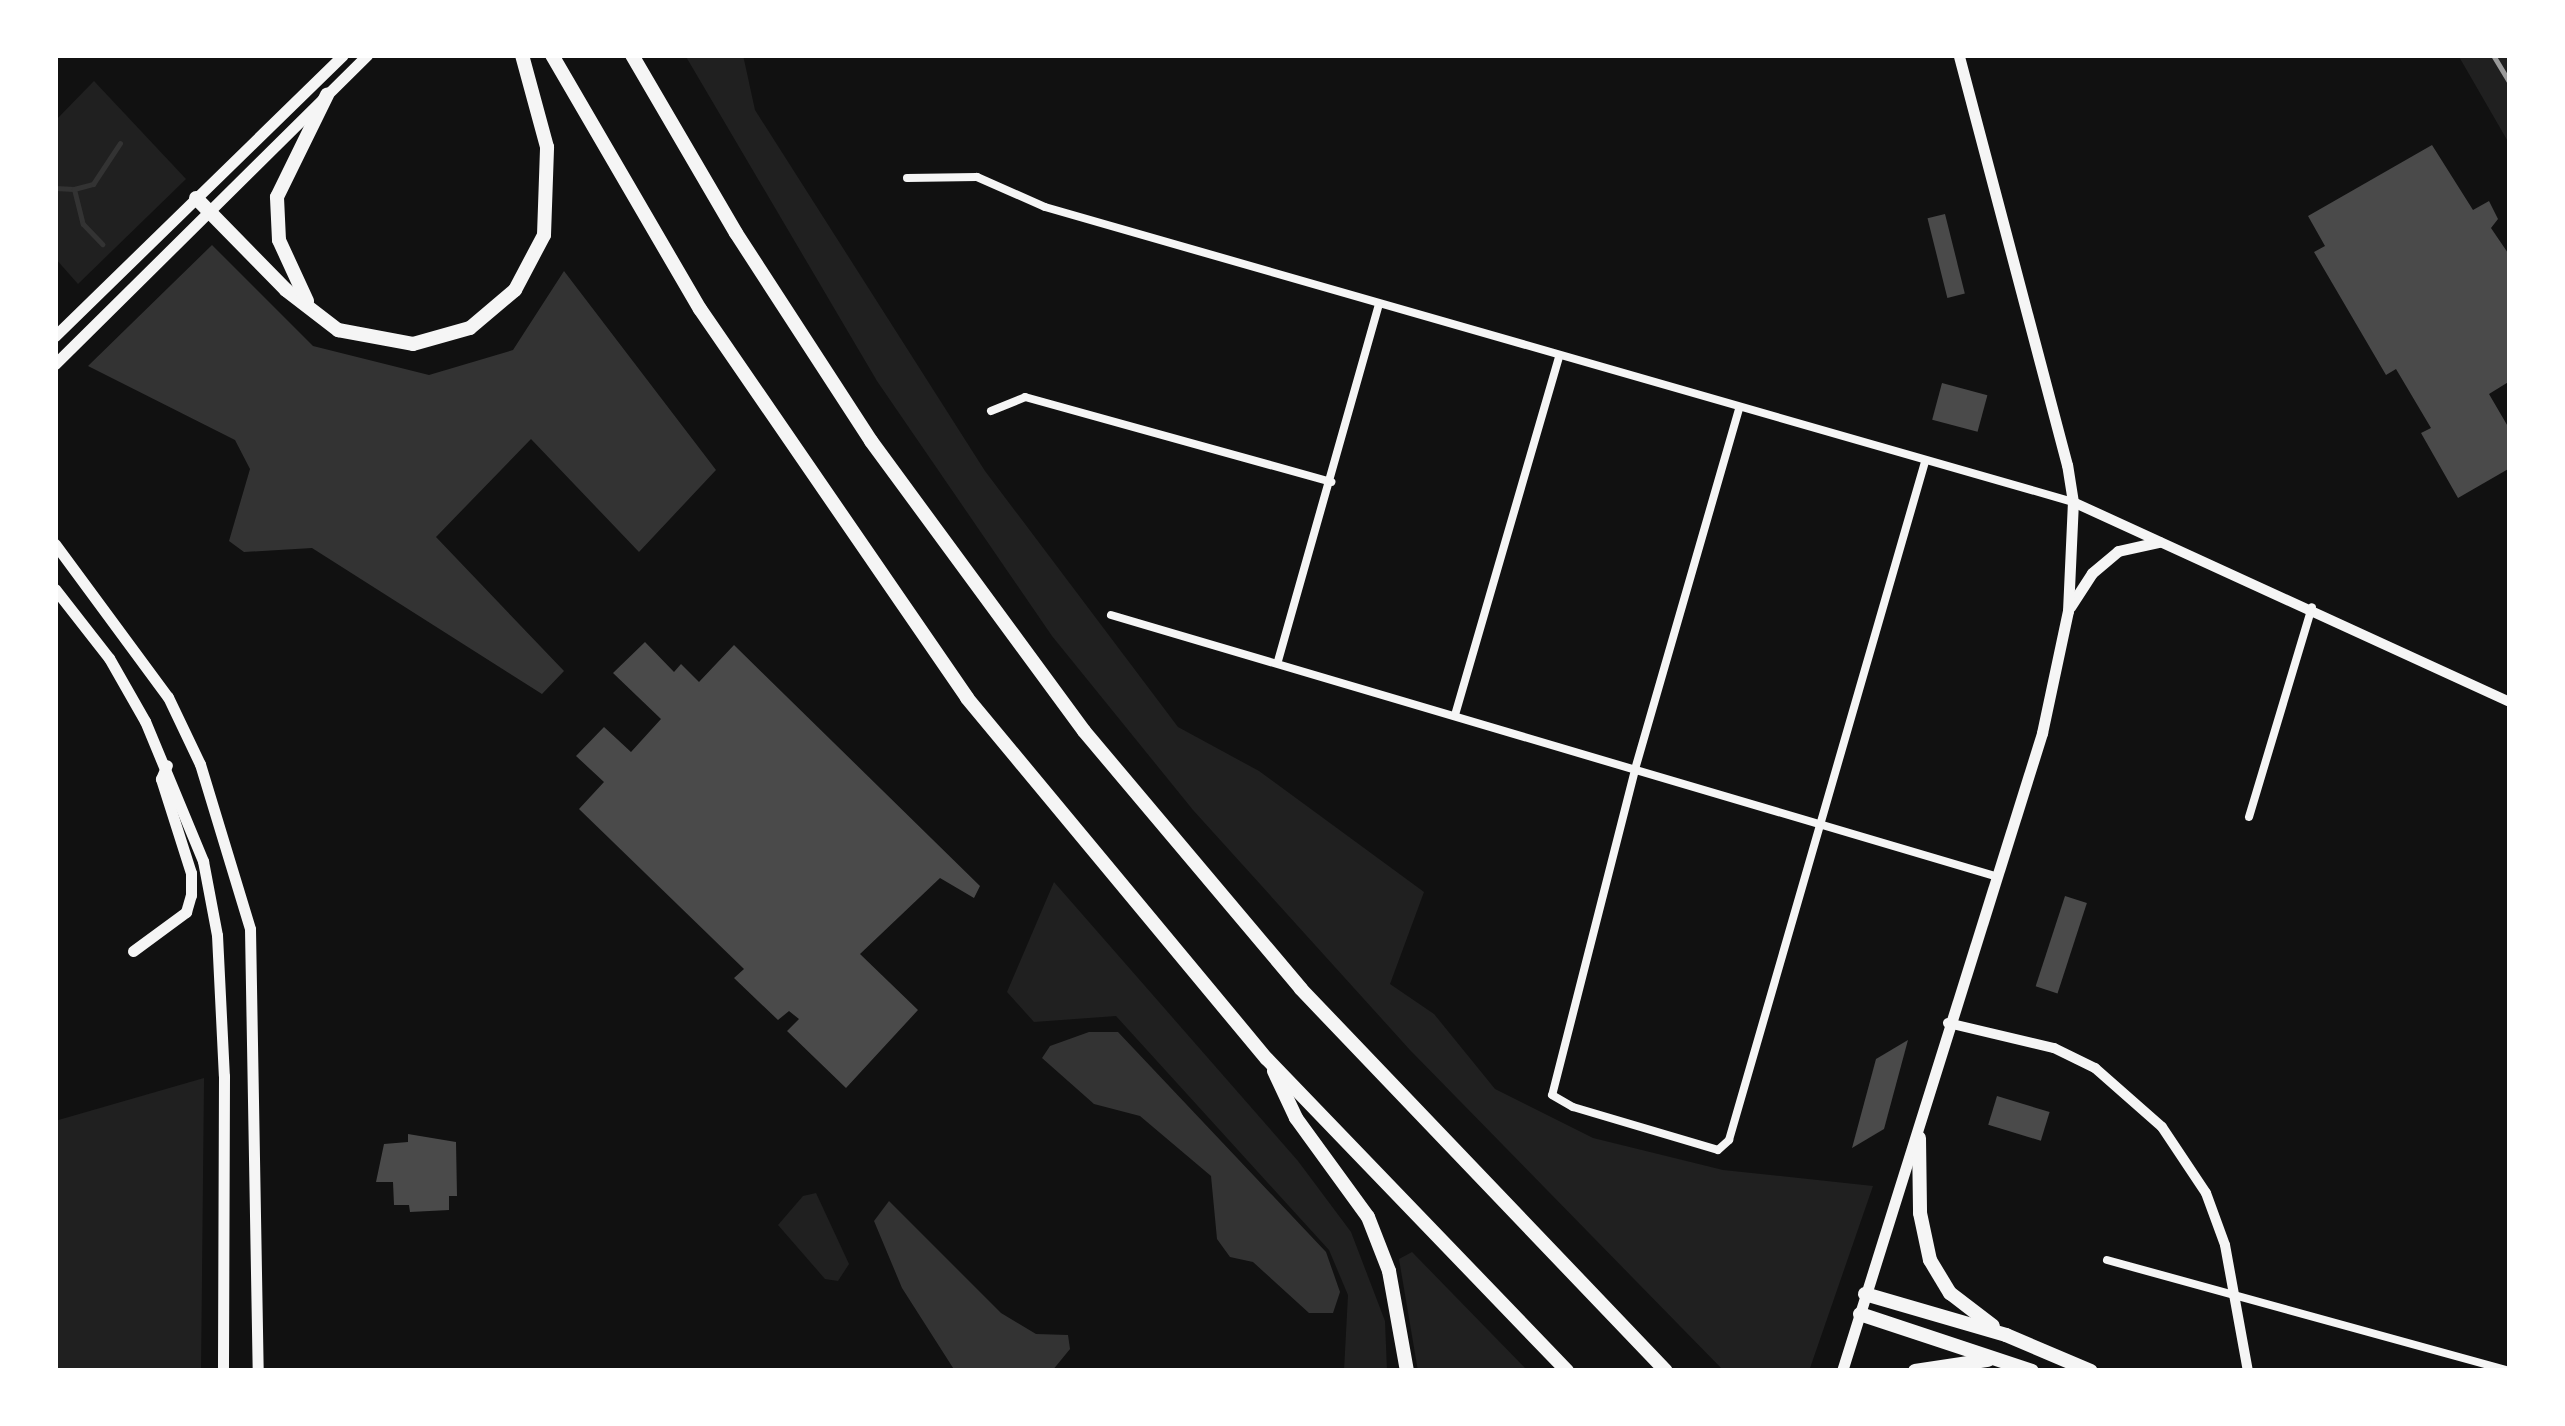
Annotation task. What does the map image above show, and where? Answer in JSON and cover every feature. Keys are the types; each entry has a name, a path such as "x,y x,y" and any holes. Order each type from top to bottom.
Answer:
{"highway":[{"path":"196,198 313,310 352,335 412,344 470,328 515,290 544,235 550,176 522,55"},
{"path":"552,55 700,309 921,635 1059,814 1268,1059 1567,1371"},
{"path":"632,55 736,233 871,442 1084,731 1314,1003 1666,1371"},
{"path":"313,310 285,258 276,207 284,174 327,95"},
{"path":"1268,1059 1296,1118 1368,1217 1390,1271 1406,1371"},
{"path":"1919,1138 1920,1212 1930,1260 1950,1293 2006,1335"},
{"path":"1865,1294 2006,1335 2092,1371"},
{"path":"1860,1314 2032,1371"},
{"path":"1915,1371 1997,1360"}],"main road":[{"path":"55,336 343,55"},
{"path":"55,364 367,55"},
{"path":"1842,1371 1919,1138 1948,1023 2042,733 2068,611 2073,502 1959,55"},
{"path":"55,326 99,292"},
{"path":"2068,611 2092,573 2118,551 2159,542"},
{"path":"55,544 168,697 207,782 250,929 258,1371"},
{"path":"55,589 109,658 167,765 204,861 216,935 224,1076 223,1371"},
{"path":"133,952 186,912 191,895 191,872 160,779 167,765"}],"street":[{"path":"908,178 977,177 1045,207 2073,502 2312,607 2510,702"},
{"path":"1278,661 1379,305"},
{"path":"1455,715 1559,356"},
{"path":"991,410 1025,397 1331,482"},
{"path":"1739,409 1635,770 1552,1095 1573,1108 1718,1150 1728,1140 1925,462"},
{"path":"2249,817 2312,607"},
{"path":"1110,615 1278,661 1995,876"},
{"path":"1948,1023 2054,1048 2134,1098 2171,1138 2206,1193 2237,1294 2248,1371"},
{"path":"2106,1260 2508,1371"}],"shaded area":[{"path":"685,55 743,55 755,110 985,471 1178,727 1259,771 1424,892 1390,984 1434,1014 1495,1089 1593,1138 1723,1170 1873,1186 1809,1371 1724,1371 1410,1050 1193,810 1052,636 877,381"},
{"path":"2458,55 2510,55 2510,145 2469,74"},
{"path":"94,81 186,179 78,284 55,258 55,121"},
{"path":"212,245 313,346 429,375 513,350 564,271 716,470 639,552 531,439 436,537 564,671 542,694 312,548 244,552 229,541 250,469 235,440 88,366"},
{"path":"1054,882 1298,1161 1351,1232 1385,1321 1387,1371 1344,1371 1348,1295 1329,1250 1116,1016 1034,1022 1007,992"},
{"path":"1089,1032 1118,1032 1326,1252 1340,1292 1333,1313 1309,1313 1253,1262 1230,1257 1217,1239 1211,1176 1140,1116 1094,1104 1042,1058 1050,1046"},
{"path":"204,1078 201,1371 55,1371 55,1121"},
{"path":"816,1193 849,1264 838,1281 825,1279 778,1225 803,1196"},
{"path":"889,1201 1001,1313 1036,1334 1068,1335 1070,1349 1052,1371 955,1371 902,1288 874,1221"},
{"path":"1412,1252 1528,1371 1418,1371 1399,1259"}],"building":[{"path":"2432,145 2473,210 2489,201 2498,219 2491,228 2510,256 2510,381 2489,394 2510,430 2510,468 2458,498 2421,433 2431,428 2396,369 2386,375 2314,252 2325,246 2308,216"},
{"path":"1945,214 1965,294 1947,298 1928,218"},
{"path":"1942,383 1987,395 1978,432 1932,420"},
{"path":"645,642 674,672 681,664 699,682 734,645 980,886 974,898 940,878 860,954 918,1010 846,1088 787,1031 799,1019 789,1011 778,1020 734,978 744,969 579,809 604,782 576,756 604,727 631,752 661,719 613,673"},
{"path":"2065,896 2087,903 2058,993 2036,986"},
{"path":"1908,1040 1884,1129 1852,1148 1876,1059"},
{"path":"1997,1096 2050,1112 2041,1141 1988,1125"},
{"path":"408,1134 456,1142 457,1196 449,1196 449,1210 410,1212 409,1205 394,1205 393,1182 376,1182 384,1144 408,1142"}],"waterway":[{"path":"74,189 93,184 120,143"},
{"path":"55,188 74,189 83,224 102,244"}],"railway":[{"path":"2493,55 2510,83"}]}
